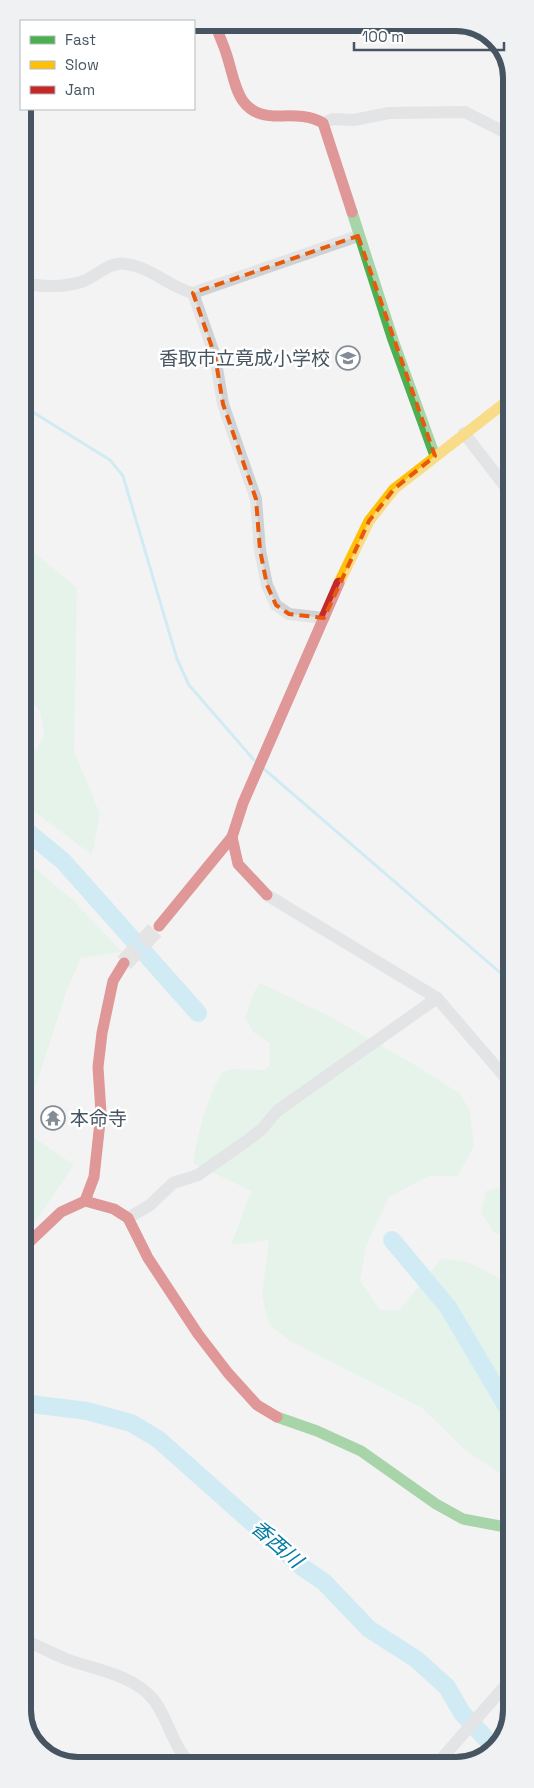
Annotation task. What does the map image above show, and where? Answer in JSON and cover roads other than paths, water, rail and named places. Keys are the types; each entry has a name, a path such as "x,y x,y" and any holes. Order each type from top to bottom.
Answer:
{"street":[{"path":"218,31 241,102 265,116 300,115 315,118 323,123 358,236 435,456"},
{"path":"323,123 333,119 354,120 389,113 465,112 503,131"},
{"path":"31,284 62,286 84,281 115,264 127,264 160,276 180,290 193,293 358,236"},
{"path":"193,293 215,356 222,404 256,500 260,550 267,585 276,605 289,614 324,618"},
{"path":"159,926 232,837 243,803 369,520 394,490 503,404"},
{"path":"464,433 503,484"},
{"path":"232,837 238,864 267,895 437,998 503,1075"},
{"path":"85,1201 94,1177 101,1113 98,1067 102,1033 113,981 124,963"},
{"path":"128,1218 150,1205 172,1183 198,1175 262,1129 277,1111 437,998"},
{"path":"31,1240 61,1212 85,1201 114,1209 128,1218 148,1258 198,1334 228,1373 257,1405 276,1417 317,1431 361,1451 436,1504 463,1519 503,1526"},
{"path":"31,1643 66,1659 132,1681 153,1699 174,1741 186,1757"},
{"path":"443,1757 503,1689"}],"waterway":[{"path":"31,411 110,460 123,476 177,659 189,685 254,760"},
{"path":"264,769 503,975"},
{"path":"31,835 63,861 198,1013"},
{"path":"392,1240 448,1307 503,1400"},
{"name":"香西川","path":"31,1404 87,1411 131,1423 158,1439 302,1567 324,1582 369,1629 416,1659 447,1687 462,1713 489,1742"}],"tunnel":[{"path":"124,963 159,926"}],"place":[{"name":"香取市立竟成小学校","path":"348,358"},
{"name":"本命寺","path":"53,1118"}]}
